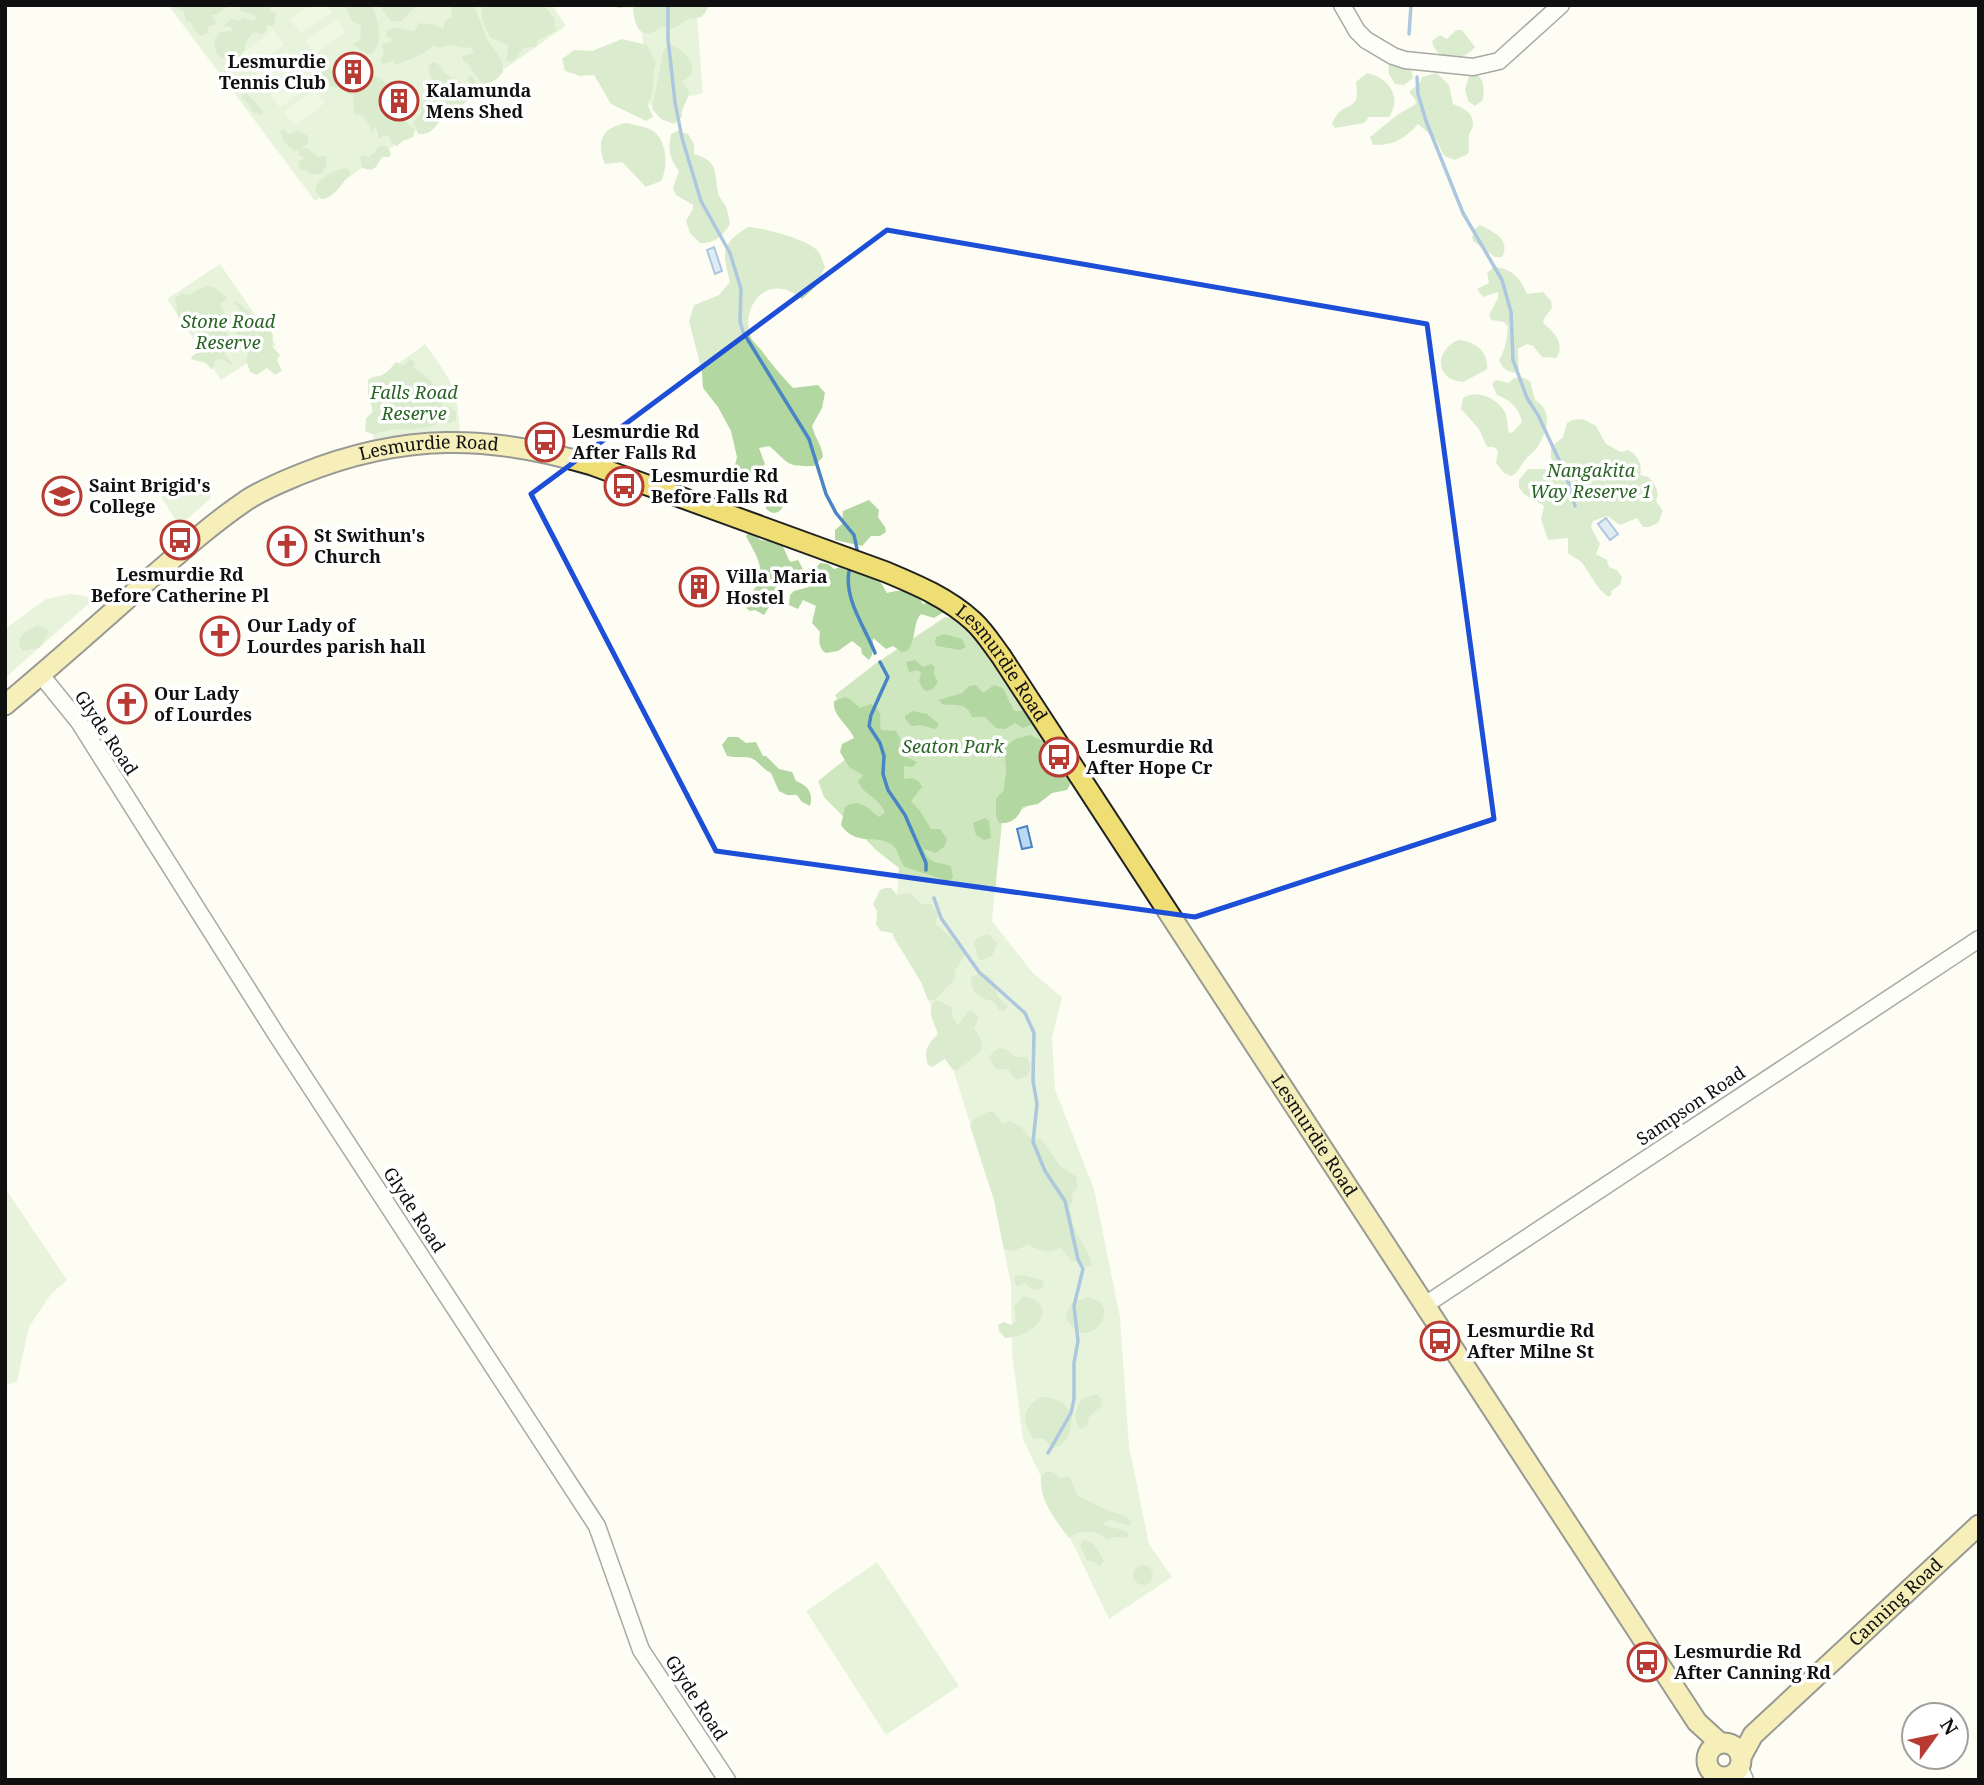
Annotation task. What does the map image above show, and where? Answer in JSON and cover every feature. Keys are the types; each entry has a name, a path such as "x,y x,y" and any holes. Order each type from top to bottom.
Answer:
{"main road":[{"name":"Lesmurdie Road","path":"5,705 203,533 253,496 332,462 374,451 432,443 488,443 557,455 592,465 921,586 942,598 974,622 1001,656 1724,1767"},
{"name":"Canning Road","path":"1724,1767 1753,1735 1979,1525"}],"street":[{"path":"1342,5 1357,31 1366,40 1393,56 1420,62 1473,67 1499,61 1561,5"},
{"path":"1351,5 1371,33 1420,62"},
{"name":"Glyde Road","path":"41,675 79,722 269,1023 597,1526 641,1650 727,1780"},
{"name":"Sampson Road","path":"1425,1305 1979,939"}],"highlighted area":[{"path":"887,230 1427,324 1494,819 1195,917 716,851 531,494"}],"green space":[{"path":"168,5 552,5 566,26 315,201"},
{"path":"174,5 234,5 217,15 211,15 216,21 215,25 208,26 208,33 201,36 194,30 192,23 186,21 184,12"},
{"path":"240,5 270,5 270,11 276,12 274,26 267,25 262,34 253,32 246,42 244,55 223,59 216,53 214,40 220,32 232,31 231,27 224,26 231,19 238,21 245,18 253,21 256,18 239,10"},
{"path":"311,5 327,5 332,12 301,34 290,20"},
{"path":"345,5 372,5 379,36 372,54 366,54 352,44 360,40 361,26 352,21"},
{"path":"379,5 415,7 402,21 391,21"},
{"path":"451,5 474,5 487,39 502,60 503,72 497,79 485,85 463,61 462,56 474,53 471,47 449,45 440,48 434,45 395,65 393,61 383,64 380,61 384,52 382,44 395,40 386,37 387,30 396,27 414,31 419,23 443,29 445,20 452,17"},
{"path":"482,5 544,5 554,18 556,31 537,41 536,47 524,48 514,61 506,61 508,46 490,37 482,20"},
{"path":"615,5 709,5 700,17 687,20 673,29 662,26 655,31 644,33 637,27 633,7 618,8"},
{"path":"639,5 696,5 703,93 650,106"},
{"path":"337,18 346,31 315,54 306,41"},
{"path":"273,30 284,45 251,69 241,54"},
{"path":"1456,30 1462,30 1475,47 1464,56 1444,57 1432,41 1440,35 1447,39"},
{"path":"622,39 647,45 656,64 648,105 653,117 646,121 611,104 594,75 580,76 565,71 562,59 574,50 592,51"},
{"path":"672,45 687,56 692,69 692,74 682,82 689,95 682,117 674,124 661,119 652,109 663,52"},
{"path":"287,51 297,65 266,88 255,74"},
{"path":"1388,61 1410,63 1413,78 1404,85 1395,84 1389,74"},
{"path":"434,62 464,86 469,83 468,76 473,77 479,88 464,104 445,111 432,131 418,134 413,122 421,113 421,103 425,99 435,97 432,89 436,85 430,77 428,66"},
{"path":"321,65 336,72 339,81 337,88 326,85 315,77 316,69"},
{"path":"301,70 311,84 280,108 270,94"},
{"path":"369,73 383,80 388,88 399,94 393,100 382,103 380,107 388,116 407,122 415,130 413,137 397,146 392,144 389,136 384,135 379,139 376,128 372,130 372,137 370,126 363,116 354,114 353,94 346,90 360,84"},
{"path":"1367,73 1387,83 1394,95 1393,110 1389,117 1369,117 1364,123 1335,128 1332,124 1335,118 1341,110 1356,100 1356,82"},
{"path":"1437,73 1449,85 1453,104 1472,117 1468,154 1455,160 1444,156 1436,140 1418,124 1398,140 1373,145 1370,137 1397,115 1416,104 1409,92 1422,77"},
{"path":"1477,75 1483,83 1484,93 1483,100 1475,106 1468,101 1465,89 1469,76"},
{"path":"315,89 325,103 294,126 284,112"},
{"path":"246,93 263,110 262,115 252,112 241,97"},
{"path":"627,123 650,129 660,139 666,161 661,181 646,187 622,162 605,164 601,149 603,137 611,128"},
{"path":"283,129 289,134 297,131 308,136 308,144 300,149 307,148 318,157 327,156 326,166 321,174 300,170 298,162 304,158 299,155 298,150 294,151 284,142 280,132"},
{"path":"678,131 688,134 694,144 694,154 708,160 714,168 719,195 730,224 714,241 700,243 690,233 686,221 693,205 676,195 673,188 679,171 671,158 670,145 671,134"},
{"path":"382,145 388,147 391,154 389,157 382,157 371,170 362,168 360,157 370,157"},
{"path":"347,168 350,175 338,190 321,199 315,190 319,182 333,172"},
{"path":"1480,225 1503,241 1502,257 1495,257 1473,241 1475,229"},
{"path":"748,227 805,242 818,251 825,267 816,286 802,299 790,291 778,288 759,296 753,304 748,326 752,340 793,388 818,385 825,393 822,408 812,426 823,457 814,466 797,466 788,463 769,446 759,448 765,464 740,478 735,465 737,457 731,431 718,407 703,388 702,372 689,321 694,305 719,295 730,282 726,250 732,239"},
{"name":"Stone Road Reserve","path":"220,264 276,345 221,380 167,299"},
{"path":"1494,267 1506,269 1515,275 1527,294 1543,292 1551,301 1552,308 1543,323 1555,334 1559,343 1556,358 1542,357 1533,346 1527,344 1518,349 1519,372 1507,370 1502,366 1499,360 1508,327 1504,322 1491,320 1489,315 1498,298 1498,292 1483,297 1477,289 1489,283 1487,273"},
{"path":"207,286 214,287 227,297 220,304 224,312 219,323 237,348 233,351 223,348 225,355 232,362 231,365 216,359 212,370 206,363 191,359 201,351 197,345 200,341 198,329 189,330 187,322 178,317 175,298 182,293 191,295"},
{"path":"236,301 267,326 273,335 272,346 280,355 277,360 282,371 275,375 267,368 257,375 250,372 246,360 250,347 228,323 231,314 240,310 235,304"},
{"path":"1458,340 1470,342 1479,348 1487,363 1487,369 1463,382 1447,376 1441,364 1445,351"},
{"name":"Falls Road Reserve","path":"425,344 453,389 460,442 374,451 370,384"},
{"path":"410,358 415,363 414,368 430,379 437,389 443,406 456,412 456,420 450,423 440,420 433,426 412,430 394,429 372,434 365,431 366,418 374,411 368,398 368,380 384,374 396,362 403,366"},
{"path":"1514,378 1530,381 1535,400 1545,410 1547,422 1537,448 1511,476 1504,473 1496,463 1498,451 1494,447 1487,447 1479,429 1461,409 1463,398 1469,395 1488,397 1503,410 1507,417 1509,433 1513,432 1522,422 1519,413 1510,402 1497,395 1492,384 1496,380 1509,383"},
{"name":"Nangakita Way Reserve 1","path":"1583,419 1596,426 1606,444 1621,452 1628,450 1637,457 1640,475 1648,477 1655,485 1656,501 1663,511 1658,523 1649,527 1643,527 1637,518 1620,525 1607,516 1593,521 1591,527 1600,544 1596,554 1607,560 1609,567 1617,570 1622,577 1620,585 1611,591 1609,597 1581,562 1568,553 1568,538 1548,540 1541,519 1544,506 1519,488 1519,480 1528,469 1551,469 1554,466 1551,447 1563,437 1567,423"},
{"path":"209,490 212,493 210,499 179,526 160,495"},
{"path":"774,495 780,498 783,504 780,510 774,513 768,510 765,504 768,498"},
{"path":"869,500 879,510 878,517 886,532 880,536 871,536 862,546 835,540 835,530 842,524 843,511"},
{"path":"749,532 754,533 760,540 781,542 789,560 798,560 803,569 801,576 789,579 781,571 777,573 776,596 764,615 746,608 760,574 758,561 746,536"},
{"path":"820,563 828,564 834,569 840,567 874,577 887,593 908,591 916,595 923,604 931,602 944,608 944,612 934,618 921,614 907,651 902,652 893,646 886,649 873,638 869,660 852,641 838,651 826,653 820,646 820,632 812,623 816,606 803,600 798,609 789,605 790,595 794,591 809,587 814,570"},
{"path":"70,594 95,598 5,678 5,629 46,599"},
{"name":"Seaton Park","path":"945,617 974,622 1077,772 1002,823 992,921 1033,973 1062,997 1052,1038 1055,1089 1094,1189 1120,1317 1129,1446 1149,1544 1172,1577 1109,1619 1023,1439 1012,1353 1011,1285 994,1200 943,1037 921,982 893,937 899,868 876,850 824,797 818,781 862,746 835,695 875,664"},
{"path":"37,625 48,629 49,633 39,648 23,651 20,639 25,632"},
{"path":"944,634 962,639 966,647 960,650 937,646 936,637"},
{"path":"915,660 923,667 931,664 935,667 934,674 938,682 933,689 923,689 919,681 921,673 918,670 909,672 906,662"},
{"path":"976,685 983,693 994,685 1003,688 1014,711 1027,711 1032,718 1031,725 1023,728 1015,723 1005,729 996,728 985,717 972,717 967,709 942,704 939,700 962,693 969,686"},
{"path":"845,697 860,708 871,704 875,707 880,715 881,730 896,731 901,740 898,750 900,754 917,762 913,767 904,766 904,779 915,779 921,784 922,787 911,801 931,829 940,829 947,839 945,846 936,853 924,849 931,860 951,866 953,878 948,881 905,867 891,844 853,836 841,825 845,807 850,804 863,805 879,817 885,812 858,782 863,775 849,767 840,752 842,744 854,738 835,711 834,701"},
{"path":"912,711 927,714 938,726 935,729 921,725 912,726 905,716"},
{"path":"1030,735 1047,743 1073,779 1067,790 1052,793 1038,804 1022,807 1014,820 999,823 996,799 1004,790 1005,748 1015,739"},
{"path":"728,737 738,737 746,743 756,742 763,756 779,769 792,772 796,781 809,790 810,806 802,802 797,795 787,795 779,791 771,773 754,759 727,756 722,745"},
{"path":"985,818 989,821 991,838 984,840 976,835 973,823"},
{"path":"891,888 897,895 911,893 921,904 931,904 938,914 935,925 964,952 965,955 955,971 955,979 935,1000 928,1000 921,982 892,933 881,931 876,925 877,911 873,904 880,890"},
{"path":"988,934 997,943 992,954 981,960 974,943 977,938"},
{"path":"984,974 992,978 999,998 1008,1006 1004,1011 998,1010 995,1002 975,992 971,978"},
{"path":"935,1001 951,1007 953,1018 958,1025 968,1011 972,1011 979,1018 974,1028 980,1037 982,1048 956,1071 945,1059 932,1067 928,1065 927,1048 938,1034 931,1013"},
{"path":"999,1048 1006,1049 1015,1057 1027,1057 1031,1067 1027,1076 1018,1079 1013,1077 1008,1069 996,1069 989,1058"},
{"path":"994,1112 1002,1123 1011,1121 1021,1127 1029,1137 1041,1139 1061,1167 1076,1176 1078,1187 1072,1193 1073,1200 1069,1209 1092,1265 1088,1267 1070,1259 1061,1248 1045,1252 1028,1245 1013,1251 1004,1249 994,1200 970,1126 973,1119"},
{"path":"5,1188 67,1280 51,1294 29,1327 17,1382 5,1385"},
{"path":"1015,1276 1042,1280 1044,1287 1036,1290 1026,1283 1017,1286"},
{"path":"1023,1296 1035,1300 1041,1306 1043,1313 1040,1320 1025,1333 1005,1338 998,1325 1004,1322 1012,1325 1016,1321 1014,1307"},
{"path":"1087,1297 1099,1301 1104,1309 1104,1318 1091,1332 1082,1333 1073,1328 1065,1315 1072,1303"},
{"path":"1097,1394 1102,1405 1089,1417 1087,1426 1080,1429 1076,1417 1078,1405 1083,1398"},
{"path":"1041,1397 1060,1401 1072,1415 1066,1440 1053,1448 1044,1439 1033,1438 1025,1421 1030,1406"},
{"path":"1047,1471 1061,1478 1070,1477 1078,1496 1126,1516 1131,1522 1129,1526 1110,1520 1102,1524 1124,1531 1129,1535 1127,1538 1107,1539 1097,1533 1079,1532 1069,1538 1045,1502 1041,1476"},
{"path":"1084,1540 1091,1542 1098,1550 1104,1561 1100,1567 1087,1561 1080,1546"},
{"path":"877,1562 959,1686 886,1735 806,1611"},
{"path":"1139,1565 1147,1565 1153,1575 1147,1585 1139,1585 1133,1579 1133,1571"}],"water":[{"path":"714,247 722,271 715,274 707,250"},
{"path":"1606,518 1618,534 1610,540 1598,524"},
{"path":"1027,826 1032,847 1022,849 1017,829"}],"waterway":[{"path":"668,5 668,39 682,138 701,201 730,253 741,289 740,321 743,332 809,439 826,494 836,513 854,535 857,549"},
{"path":"1409,34 1411,5"},
{"path":"1417,77 1418,94 1426,121 1463,213 1502,280 1511,312 1513,360 1527,398 1538,415 1566,475 1575,506"},
{"path":"849,571 852,603 875,653"},
{"path":"880,662 888,677 871,715 869,726 880,743 884,756 883,774 888,790 905,815 926,863 926,870"},
{"path":"934,898 941,918 979,972 1025,1013 1034,1033 1033,1081 1037,1104 1033,1142 1045,1171 1065,1201 1078,1259 1083,1269 1074,1306 1078,1341 1074,1363 1074,1399 1071,1413 1048,1453"}],"place":[{"name":"Lesmurdie Tennis Club","path":"353,72"},
{"name":"Kalamunda Mens Shed","path":"399,101"},
{"name":"Lesmurdie Rd After Falls Rd","path":"545,442"},
{"name":"Lesmurdie Rd Before Falls Rd","path":"624,486"},
{"name":"Saint Brigid's College","path":"62,496"},
{"name":"Lesmurdie Rd Before Catherine Pl","path":"180,540"},
{"name":"St Swithun's Church","path":"287,546"},
{"name":"Villa Maria Hostel","path":"699,587"},
{"name":"Our Lady of Lourdes parish hall","path":"220,636"},
{"name":"Our Lady of Lourdes","path":"127,704"},
{"name":"Lesmurdie Rd After Hope Cr","path":"1059,757"},
{"name":"Lesmurdie Rd After Milne St","path":"1440,1341"},
{"name":"Lesmurdie Rd After Canning Rd","path":"1647,1662"}]}
